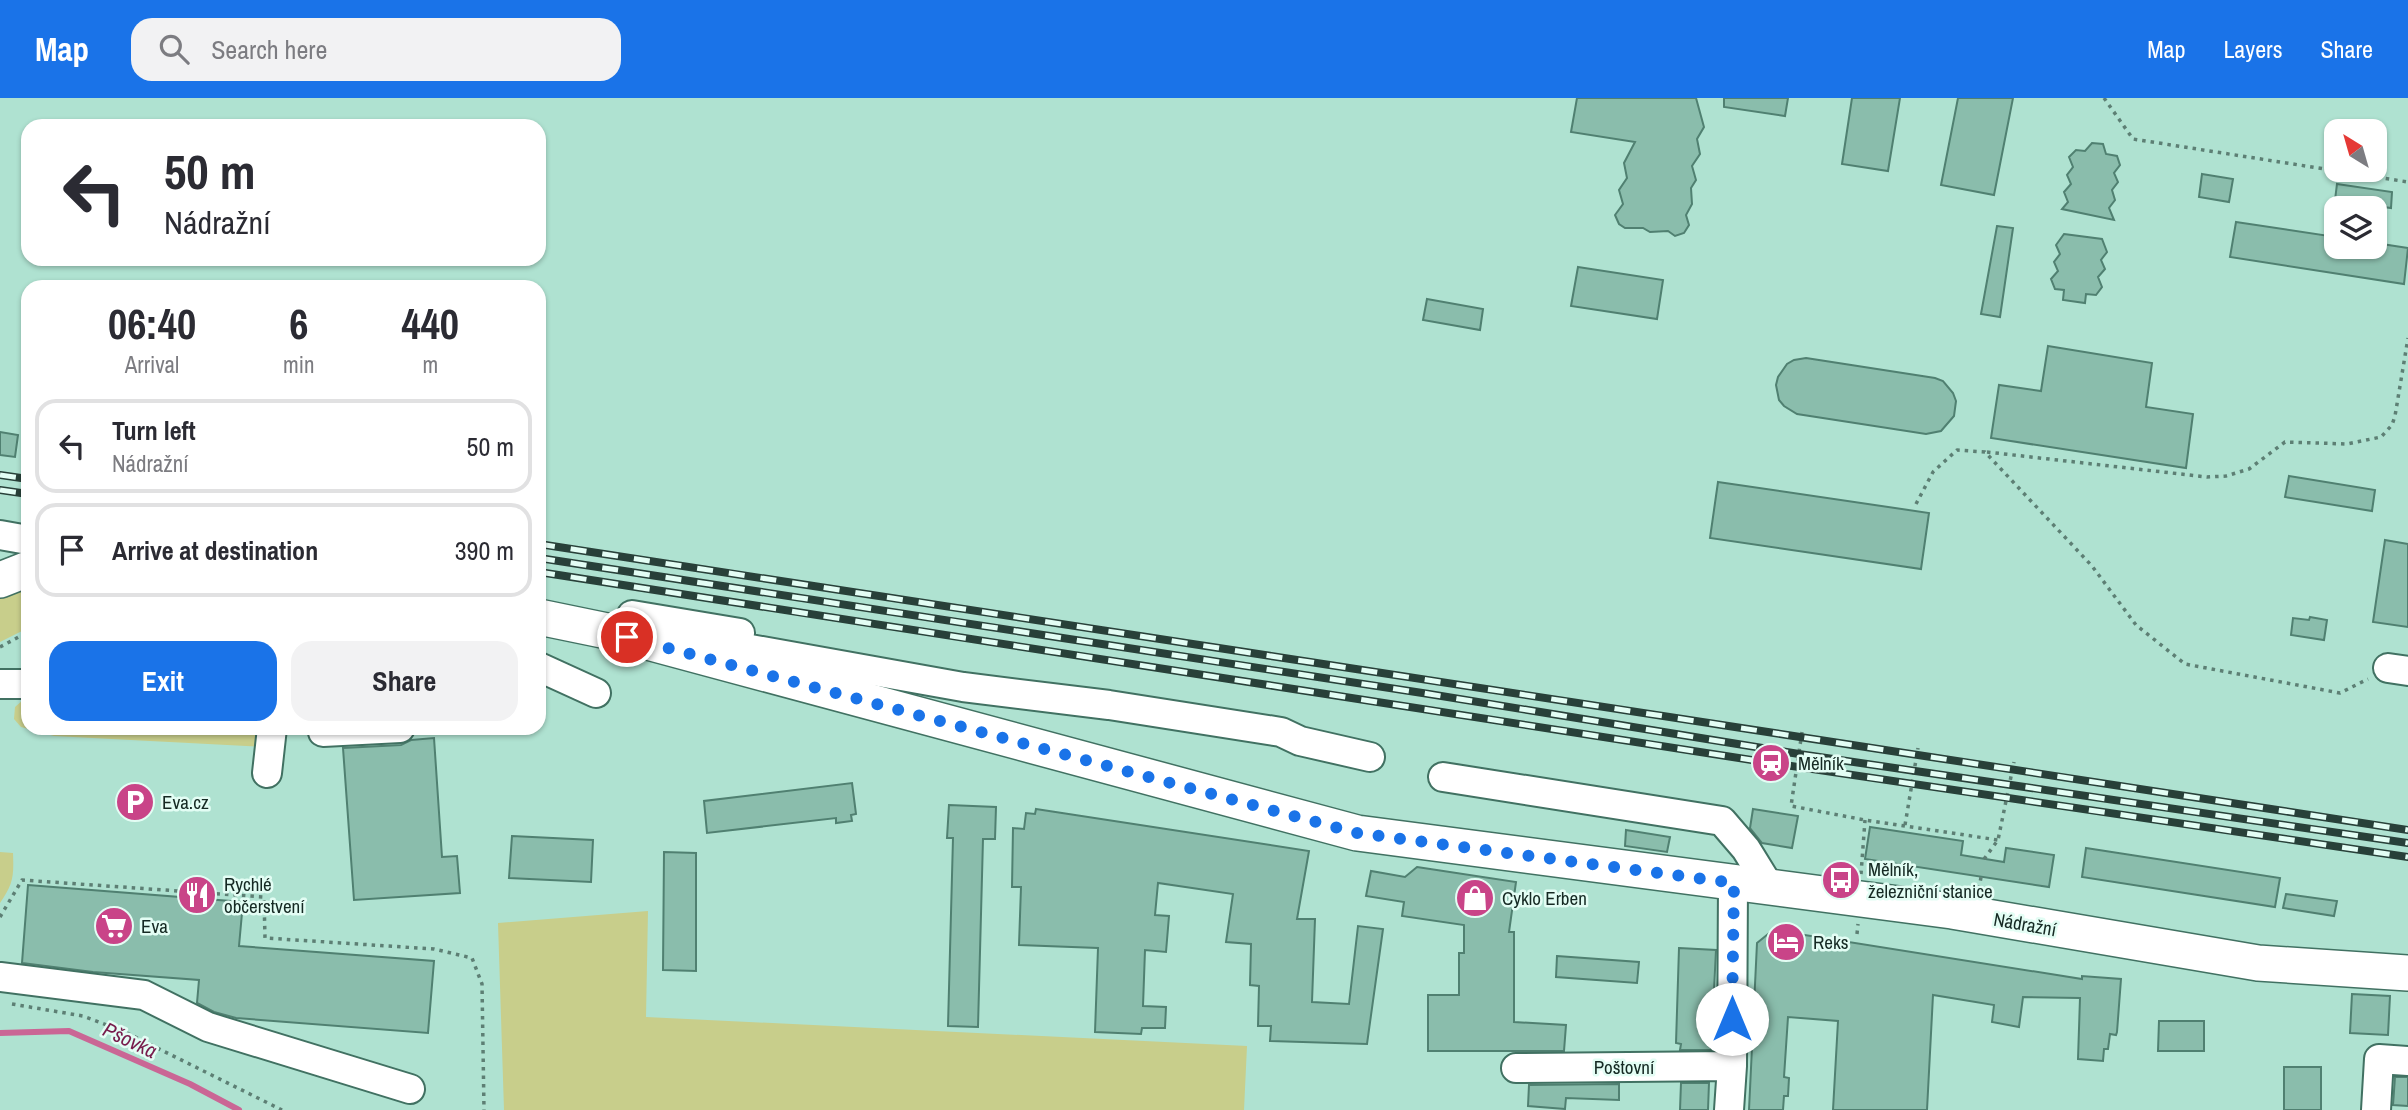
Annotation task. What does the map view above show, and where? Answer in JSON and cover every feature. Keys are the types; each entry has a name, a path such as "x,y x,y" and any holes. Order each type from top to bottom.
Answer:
{"main road":[{"path":"0,560 21,560"},
{"path":"0,580 21,572"},
{"name":"Nádražní","path":"546,619 607,632 691,640 1357,833 1952,911 2258,963 2408,973"}],"street":[{"path":"0,535 21,539"},
{"path":"632,615 691,640 963,687 1109,705 1281,732 1300,740 1370,757"},
{"path":"691,640 777,639"},
{"path":"546,670 596,692"},
{"path":"0,684 21,684"},
{"path":"267,773 271,735"},
{"path":"1443,777 1721,821 1746,849 1770,888"},
{"path":"1729,1110 1734,883"},
{"path":"1,990 144,995 208,1027 410,1089"},
{"path":"2376,1110 2379,1059 2408,1060"},
{"name":"Poštovní","path":"1516,1068 1732,1066"}],"path":[{"path":"2104,98 2133,139 2408,182"},
{"path":"1916,504 1933,472 1957,450 2207,477 2226,476 2249,469 2286,442 2347,444 2381,437 2392,425 2395,416 2408,338"},
{"path":"1985,452 2092,566 2136,625 2185,664 2340,692 2398,670"},
{"path":"0,647 21,636"},
{"path":"1802,732 1791,806 1998,840"},
{"path":"1905,826 1918,748"},
{"path":"1984,859 1998,840 2014,762"},
{"path":"1861,882 1866,820"},
{"path":"0,916 22,880 264,897 265,938 435,950 472,958 482,984 484,1110"},
{"path":"1,990 123,1031 282,1110"}],"green space":[{"path":"21,581 21,632 0,642 0,588"},
{"path":"21,702 21,727 14,719 15,707"},
{"path":"50,735 266,735 264,747"},
{"path":"0,852 13,853 13,874 8,891 0,903"},
{"path":"648,911 646,1017 1247,1046 1244,1110 504,1110 498,923"}],"building":[{"path":"1577,98 1696,98 1704,127 1697,139 1700,154 1692,166 1696,180 1691,188 1692,204 1686,215 1689,225 1684,233 1675,236 1668,231 1650,232 1643,228 1625,228 1619,224 1615,215 1623,204 1619,190 1627,178 1624,163 1635,142 1571,132"},
{"path":"1724,98 1788,98 1785,116 1724,107"},
{"path":"1852,98 1900,98 1888,171 1842,164"},
{"path":"1958,98 2013,98 1994,195 1941,185"},
{"path":"2092,143 2103,144 2106,154 2117,156 2120,165 2114,173 2118,182 2112,190 2115,200 2109,208 2114,220 2062,209 2068,202 2064,192 2071,184 2067,175 2073,167 2069,157 2076,150 2085,151"},
{"path":"2202,174 2233,179 2229,202 2199,197"},
{"path":"2337,184 2392,192 2391,208 2387,207 2387,196 2336,196"},
{"path":"2236,222 2324,235 2324,259 2387,259 2387,245 2408,248 2404,284 2230,257"},
{"path":"1997,226 2013,228 2000,317 1981,314"},
{"path":"2064,234 2102,239 2107,252 2101,260 2105,269 2098,277 2102,287 2096,295 2086,294 2085,303 2063,300 2064,290 2055,289 2051,279 2058,271 2054,262 2060,254 2056,245"},
{"path":"1578,267 1663,280 1657,319 1571,306"},
{"path":"1427,299 1483,309 1480,330 1423,320"},
{"path":"2048,346 2152,363 2146,407 2193,414 2186,468 1991,438 1999,385 2041,391"},
{"path":"1806,358 1943,381 1956,401 1954,416 1941,431 1926,434 1797,414 1779,400 1776,385 1787,364"},
{"path":"0,432 18,435 15,457 0,455"},
{"path":"2289,476 2375,490 2372,511 2285,497"},
{"path":"1718,482 1929,513 1921,569 1710,538"},
{"path":"2385,540 2408,544 2408,627 2373,622"},
{"path":"2310,617 2327,620 2324,640 2291,635 2293,618 2309,620"},
{"path":"434,738 442,857 457,856 460,893 354,900 343,748 401,745 411,740"},
{"path":"852,783 856,814 851,815 852,821 836,823 836,818 707,833 704,801"},
{"path":"949,805 996,807 995,839 983,839 978,1027 948,1026 953,838 947,838"},
{"path":"1036,809 1309,851 1297,919 1315,919 1312,1002 1349,1004 1358,926 1383,929 1367,1044 1270,1041 1271,1026 1258,1026 1259,986 1250,985 1251,944 1226,942 1233,894 1158,883 1155,915 1169,916 1166,952 1145,950 1143,1006 1166,1007 1165,1028 1142,1028 1141,1034 1095,1032 1098,948 1019,945 1021,887 1012,887 1013,828 1024,829 1026,813 1035,814"},
{"path":"1753,809 1798,816 1792,848 1762,843 1750,828"},
{"path":"1870,827 1963,841 1961,855 2004,862 2006,848 2054,855 2049,887 1865,859"},
{"path":"1626,830 1670,837 1667,852 1625,846"},
{"path":"512,836 593,840 591,882 509,878"},
{"path":"2086,848 2280,878 2275,907 2082,877"},
{"path":"664,852 696,853 696,971 663,970"},
{"path":"1417,867 1516,882 1509,932 1514,932 1514,1022 1566,1025 1564,1051 1428,1051 1428,995 1459,995 1459,953 1464,953 1464,925 1402,916 1404,902 1366,896 1371,871 1405,877"},
{"path":"28,885 243,902 239,946 434,961 428,1033 236,1018 214,1012 197,1003 199,980 93,972 22,963"},
{"path":"2286,894 2337,901 2334,916 2283,908"},
{"path":"1773,930 2082,979 2082,976 2121,979 2117,1032 2116,1035 2110,1034 2103,1061 2078,1059 2080,998 2023,997 2019,1027 1992,1022 1994,1005 1933,995 1927,1110 1833,1110 1838,1021 1788,1017 1784,1077 1789,1078 1788,1096 1784,1096 1783,1110 1749,1110 1757,943"},
{"path":"1679,948 1716,950 1711,1050 1680,1050 1681,1044 1676,1043"},
{"path":"1557,956 1639,962 1637,983 1556,977"},
{"path":"2352,994 2390,996 2388,1035 2350,1033"},
{"path":"2159,1021 2204,1021 2204,1051 2158,1051"},
{"path":"2284,1067 2321,1067 2321,1110 2284,1110"},
{"path":"2395,1077 2408,1077 2408,1106 2393,1105"},
{"path":"1681,1083 1709,1083 1708,1110 1680,1110"},
{"path":"1619,1084 1619,1100 1566,1098 1565,1109 1528,1106 1529,1085"}],"waterway":[{"name":"Pšovka","path":"0,1033 69,1031 190,1084 239,1110"}],"railway":[{"path":"0,475 21,478"},
{"path":"0,490 21,493"},
{"path":"546,545 2408,830"},
{"path":"546,559 1429,694 1799,754 2408,843"},
{"path":"546,573 1771,763 2408,857"}],"place":[{"name":"Mělník","path":"1771,763"},
{"name":"Eva.cz","path":"135,802"},
{"name":"Mělník, železniční stanice","path":"1841,880"},
{"name":"Rychlé občerstvení","path":"197,895"},
{"name":"Cyklo Erben","path":"1475,898"},
{"name":"Eva","path":"114,926"},
{"name":"Reks","path":"1786,942"}],"route":[{"path":"627,637 1357,833 1734,883 1732,1019"}]}
